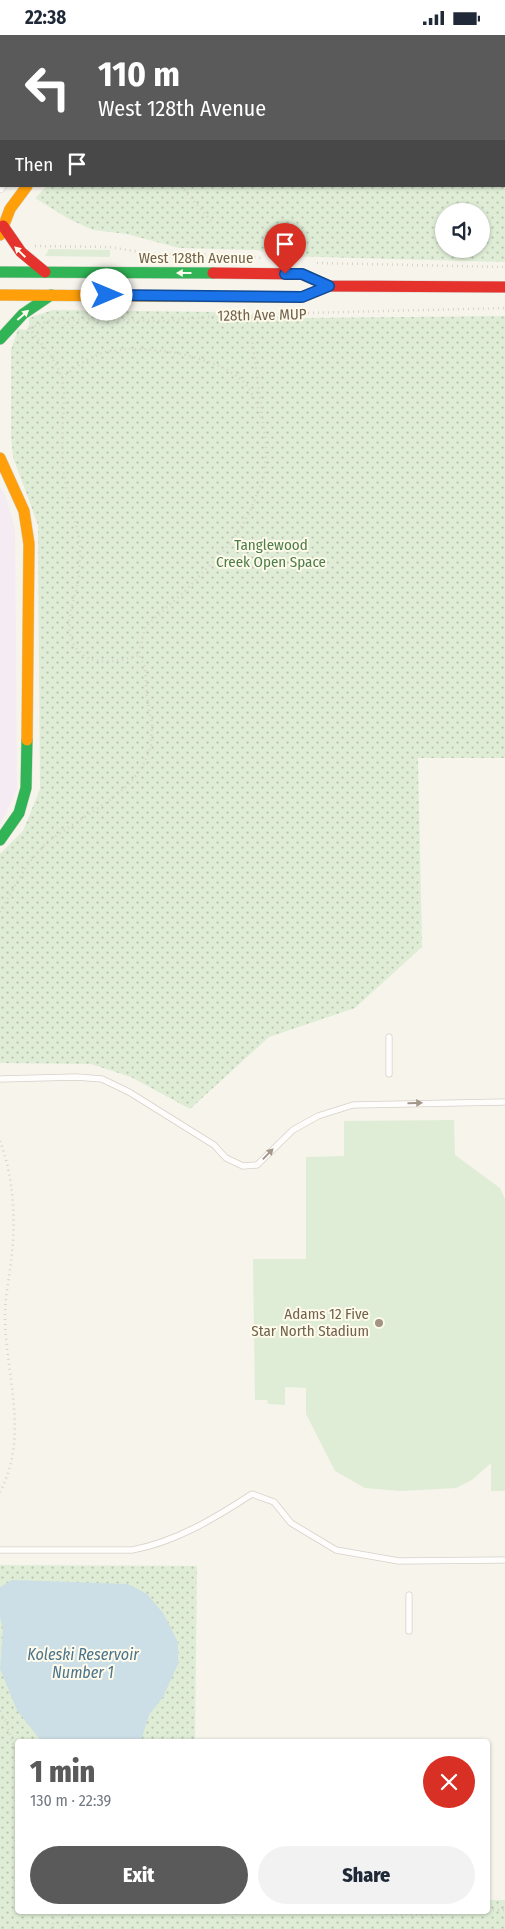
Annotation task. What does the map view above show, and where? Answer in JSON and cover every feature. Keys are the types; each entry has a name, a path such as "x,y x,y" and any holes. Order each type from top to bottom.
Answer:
{"main road":[{"path":"26,187 14,201 1,231 17,250 45,272"},
{"name":"West 128th Avenue","path":"0,272 302,274 329,286"},
{"name":"West 128th Avenue","path":"0,295 302,297 329,286 505,287"},
{"path":"0,339 23,314 51,295"},
{"path":"0,458 24,511 28,532 28,554 26,788 19,813 0,840"}],"lane":[{"path":"389,1037 389,1074"},
{"path":"0,1079 76,1077 102,1079 129,1092 214,1145 226,1158 243,1166 257,1165 293,1130 318,1116 353,1105 505,1102"},
{"path":"0,1550 132,1550 154,1546 212,1519 252,1494 274,1502 291,1523 336,1550 399,1561 505,1560"},
{"path":"409,1595 409,1631"}],"path":[{"path":"182,187 211,221"},
{"name":"128th Ave MUP","path":"29,328 53,319 166,321 228,315 505,308"},
{"path":"25,326 29,328 56,363 62,377 64,399 63,463 67,493 79,534 80,550 78,582 70,613 70,632 74,645 83,656 110,662 140,655"},
{"path":"0,913 27,865 48,841 109,801 130,783 143,765 151,746 152,724 146,698 145,667 140,655 145,627 209,567 231,543 249,514 265,475 266,444 252,337"},
{"path":"62,377 103,353 127,347 183,356 217,364 243,382 254,396 264,426"},
{"path":"0,1141 10,1188 13,1217 11,1261 6,1289 5,1317 15,1403 15,1434 11,1467 0,1492"},
{"path":"0,1711 6,1721 15,1752"},
{"path":"490,1910 505,1910"},
{"path":"52,1929 55,1914"},
{"path":"68,1914 81,1929"},
{"path":"232,1929 236,1914"},
{"path":"390,1914 418,1914"}],"shaded area":[{"path":"0,487 6,497 15,529 17,790 0,825"}],"green space":[{"path":"46,187 505,187 505,262 283,256 256,250 179,248 127,234 93,230 69,219 35,198"},
{"path":"49,249 110,250 110,257 45,256"},
{"name":"Tanglewood Creek Open Space","path":"53,310 221,312 302,318 505,316 505,758 418,758 422,947 355,1008 269,1037 190,1109 131,1077 91,1064 0,1063 0,854 23,831 40,789 38,525 13,457 11,435 11,350 18,329 26,330 29,325 29,318"},
{"name":"Adams 12 Five Star North Stadium","path":"454,1120 455,1155 500,1188 505,1199 505,1491 491,1491 491,1463 472,1480 456,1488 401,1491 365,1488 335,1471 306,1414 306,1388 285,1387 285,1405 268,1404 267,1400 255,1400 253,1259 306,1259 306,1157 344,1156 344,1121"},
{"path":"0,1565 197,1566 195,1739 15,1739 15,1914 490,1914 490,1900 505,1900 505,1929 0,1929"}],"water":[{"name":"Koleski Reservoir Number 1","path":"12,1580 128,1584 147,1594 163,1613 178,1642 178,1664 163,1697 149,1715 142,1739 39,1739 17,1710 0,1669 3,1629 0,1617 0,1587"}],"traffic: fast":[{"path":"0,272 213,273"},
{"path":"0,339 23,314 51,295"},
{"path":"0,840 19,813 26,788 27,740"}],"traffic: slow":[{"path":"0,235 10,209 26,187"},
{"path":"0,295 302,297 329,286"},
{"path":"0,458 24,511 29,544 27,740"}],"traffic: jam":[{"path":"3,226 21,252 45,272"},
{"path":"213,273 302,274 329,286 505,287"}],"place":[{"name":"Adams 12 Five Star North Stadium","path":"379,1323"}],"route":[{"path":"107,295 302,297 329,286 302,274 285,274"}]}
